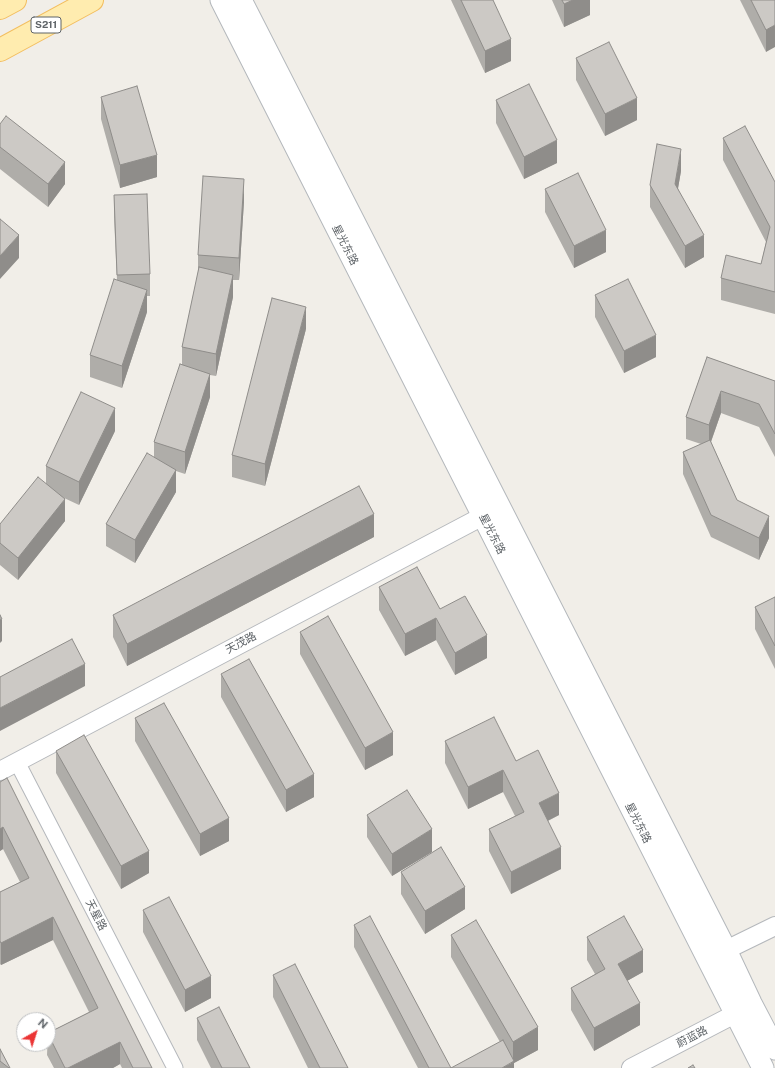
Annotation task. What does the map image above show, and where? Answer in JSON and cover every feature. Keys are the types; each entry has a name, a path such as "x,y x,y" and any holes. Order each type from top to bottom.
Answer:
{"main road":[{"path":"0,8 15,0"},
{"name":"S211","path":"0,50 92,0"},
{"name":"星光东路","path":"221,0 482,516 743,1009 775,1049"},
{"name":"星光东路","path":"240,0 726,950 743,1009 763,1068"}],"street":[{"name":"天茂路","path":"0,771 482,516"},
{"name":"天星路","path":"17,762 175,1068"},
{"path":"726,950 775,926"},
{"name":"蔚蓝路","path":"631,1068 743,1009"}],"building":[{"path":"461,0 493,0 511,39 485,51"},
{"path":"562,0 573,0 564,4"},
{"path":"751,0 775,0 775,25 766,30"},
{"path":"609,42 637,98 605,114 576,58"},
{"path":"529,84 557,140 524,157 496,100"},
{"path":"137,86 157,155 120,165 101,97"},
{"path":"6,116 65,162 48,184 0,147 0,124"},
{"path":"745,126 775,182 775,292 721,278 726,255 761,264 770,227 723,138"},
{"path":"657,144 681,149 675,184 704,235 685,246 650,185"},
{"path":"578,173 606,230 574,246 545,189"},
{"path":"203,176 244,179 239,258 198,255"},
{"path":"147,194 150,274 117,275 114,195"},
{"path":"0,219 19,235 0,256"},
{"path":"199,267 233,275 216,354 182,347"},
{"path":"114,279 147,290 122,366 90,355"},
{"path":"628,279 656,335 624,351 595,295"},
{"path":"272,298 306,307 265,464 232,455"},
{"path":"707,357 775,381 775,434 759,404 721,391 709,425 686,417"},
{"path":"180,364 210,374 185,452 154,442"},
{"path":"81,392 115,408 79,482 46,466"},
{"path":"710,440 737,500 769,516 759,538 711,515 683,452"},
{"path":"147,453 176,470 135,540 106,524"},
{"path":"38,477 65,499 18,558 0,543 0,524"},
{"path":"359,486 374,514 127,644 113,615"},
{"path":"417,567 440,609 465,596 487,635 455,653 436,618 405,634 379,587"},
{"path":"775,597 775,646 755,607"},
{"path":"328,616 393,732 365,748 300,632"},
{"path":"72,639 85,664 0,708 0,677"},
{"path":"249,659 314,774 286,790 221,674"},
{"path":"164,703 229,818 200,834 135,718"},
{"path":"494,717 516,761 538,750 559,793 539,803 561,847 511,872 489,829 524,812 503,770 468,787 445,741"},
{"path":"84,735 149,851 121,866 56,751"},
{"path":"7,778 152,1068 133,1068 120,1042 68,1068 65,1068 56,1050 56,1029 98,1008 53,917 1,943 0,941 0,892 29,878 3,827 0,829 0,782"},
{"path":"407,790 432,829 392,854 367,815"},
{"path":"441,847 465,887 425,911 401,872"},
{"path":"169,897 211,976 185,990 143,910"},
{"path":"370,916 451,1068 429,1068 354,925"},
{"path":"624,916 643,950 618,964 640,1003 594,1028 571,988 605,969 587,937"},
{"path":"476,920 538,1027 513,1042 451,935"},
{"path":"295,964 348,1068 320,1068 273,975"},
{"path":"219,1007 250,1068 222,1068 197,1018"},
{"path":"503,1040 514,1061 502,1068 451,1068"},
{"path":"0,1049 10,1068 0,1061"},
{"path":"693,1065 695,1068 688,1068"}]}
